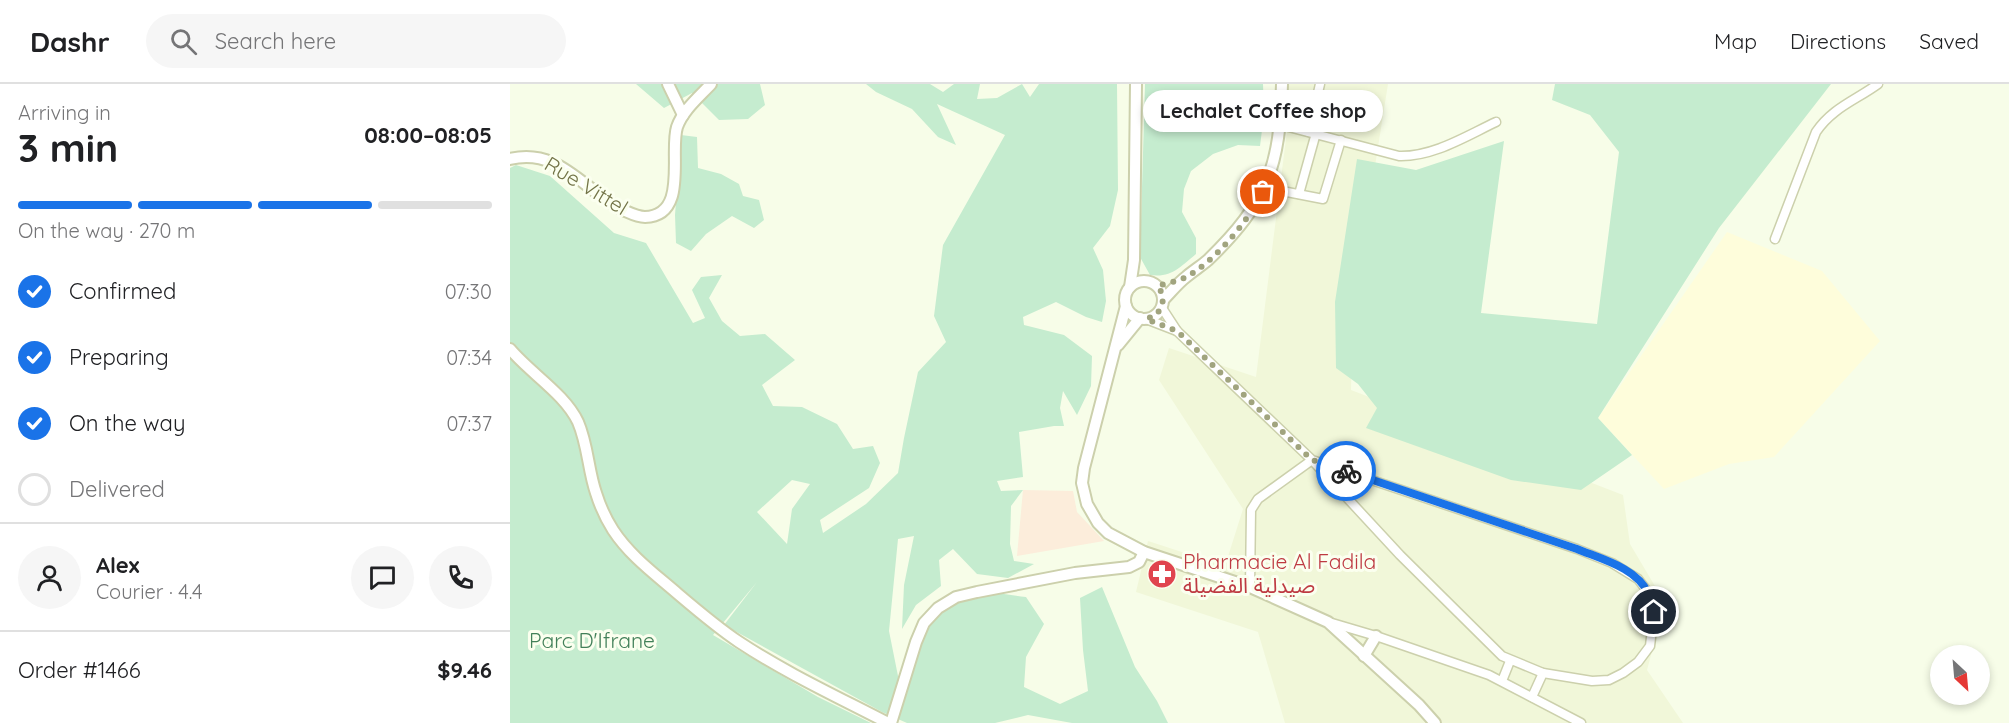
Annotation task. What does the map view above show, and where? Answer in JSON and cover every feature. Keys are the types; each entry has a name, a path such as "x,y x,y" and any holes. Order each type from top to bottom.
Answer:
{"street":[{"path":"668,84 683,115"},
{"name":"Rue Vittel","path":"510,159 531,156 552,162 610,203 637,216 648,216 663,209 671,199 676,170 675,134 683,115 711,84"},
{"path":"1136,84 1134,260 1130,287 1125,299 1126,306 1082,483 1087,504 1098,523 1115,537 1144,552 1250,587 1328,622 1376,636 1502,681 1581,723"},
{"path":"1115,350 1143,319 1158,313 1162,304 1185,278 1205,263 1233,235 1256,206 1270,173 1281,125 1282,84"},
{"path":"1299,194 1313,133 1320,84"},
{"path":"1775,239 1816,132 1834,111 1878,84"},
{"path":"1281,125 1399,156 1409,156 1432,151 1496,122"},
{"path":"1282,191 1320,199 1324,197 1341,140"},
{"path":"1134,260 1152,284 1162,292 1162,304 1177,331 1312,460 1400,555 1510,661 1543,673 1592,681 1609,680 1638,662 1650,646 1654,612 1648,592 1638,579 1612,563 1577,549 1312,460"},
{"path":"1130,287 1135,283 1152,284 1185,278"},
{"path":"1126,306 1134,316 1177,331"},
{"path":"510,349 574,414 584,441 595,492 601,507 613,530 637,559 737,641 796,675 889,723 924,623 938,608 956,597 976,592 1075,573 1129,567 1139,562 1144,552"},
{"path":"1250,587 1251,510 1258,499 1312,460"},
{"path":"1328,622 1419,705 1435,723"},
{"path":"1364,656 1376,636"},
{"path":"1502,681 1510,661"},
{"path":"1532,697 1543,673"}],"shaded area":[{"path":"1286,84 1388,84 1353,305 1351,390 1623,495 1630,544 1665,603 1647,670 1683,723 1285,723 1258,632 1136,592 1148,541 1225,566 1243,509 1159,380 1169,348 1256,377 1289,115"},
{"path":"1727,232 1822,271 1880,341 1774,457 1729,464 1664,489 1598,418"},
{"path":"1023,490 1073,491 1077,512 1104,541 1017,556"}],"green space":[{"path":"636,84 760,84 765,105 748,119 719,120 692,93 664,108"},
{"name":"Parc D'Ifrane","path":"866,84 930,84 943,92 954,84 980,84 977,99 997,98 1022,84 1030,97 1039,84 1117,84 1118,190 1110,226 1093,248 1103,270 1106,301 1102,322 1056,302 1023,317 1024,325 1064,335 1092,356 1091,386 1077,415 1063,391 1060,408 1064,426 1019,432 1023,477 997,481 1001,491 1023,490 1011,506 1010,544 1014,561 1034,564 1008,578 977,574 953,549 939,560 941,586 916,605 902,629 904,585 914,536 898,539 889,631 899,681 923,633 931,621 950,602 961,596 977,592 1026,597 1044,624 1026,657 1024,687 1060,704 1088,691 1080,598 1102,587 1135,667 1168,723 1072,723 1028,715 995,723 907,723 882,712 724,625 757,582 713,635 818,697 871,723 510,723 510,168 516,165 550,176 614,233 646,243 693,323 705,318 692,290 701,277 722,275 709,298 722,321 740,336 765,334 795,360 762,385 773,406 802,407 837,424 853,449 873,446 880,463 869,488 820,520 823,533 866,504 898,473 918,372 946,342 934,316 943,245 1005,135 937,104 956,145 938,137 912,109 876,92","holes":["792,480 810,484 792,509 787,544 757,512"]},
{"path":"1145,84 1263,84 1264,114 1260,146 1238,145 1213,154 1191,171 1184,189 1182,212 1196,238 1196,254 1180,267 1164,275 1150,275 1140,257"},
{"path":"1555,84 1831,84 1719,228 1598,418 1632,455 1581,490 1511,480 1366,428 1377,408 1358,384 1336,368 1335,302 1357,159 1416,170 1504,141 1481,313 1597,324 1619,152 1590,115 1552,100"},
{"path":"681,135 697,137 698,168 721,174 739,184 743,196 759,200 764,220 754,228 732,216 706,234 691,251 676,243 675,215"}],"way so far":[{"path":"1263,192 1256,206 1233,235 1205,263 1185,278 1158,286 1162,292 1162,308 1153,317 1146,319 1177,331 1312,460 1346,471"}],"place":[{"name":"Lechalet Coffee shop","path":"1263,192"},
{"name":"Pharmacie Al Fadila صيدلية الفضيلة","path":"1162,574"}],"route":[{"path":"1346,471 1612,563 1638,579 1648,592 1654,612"}]}
